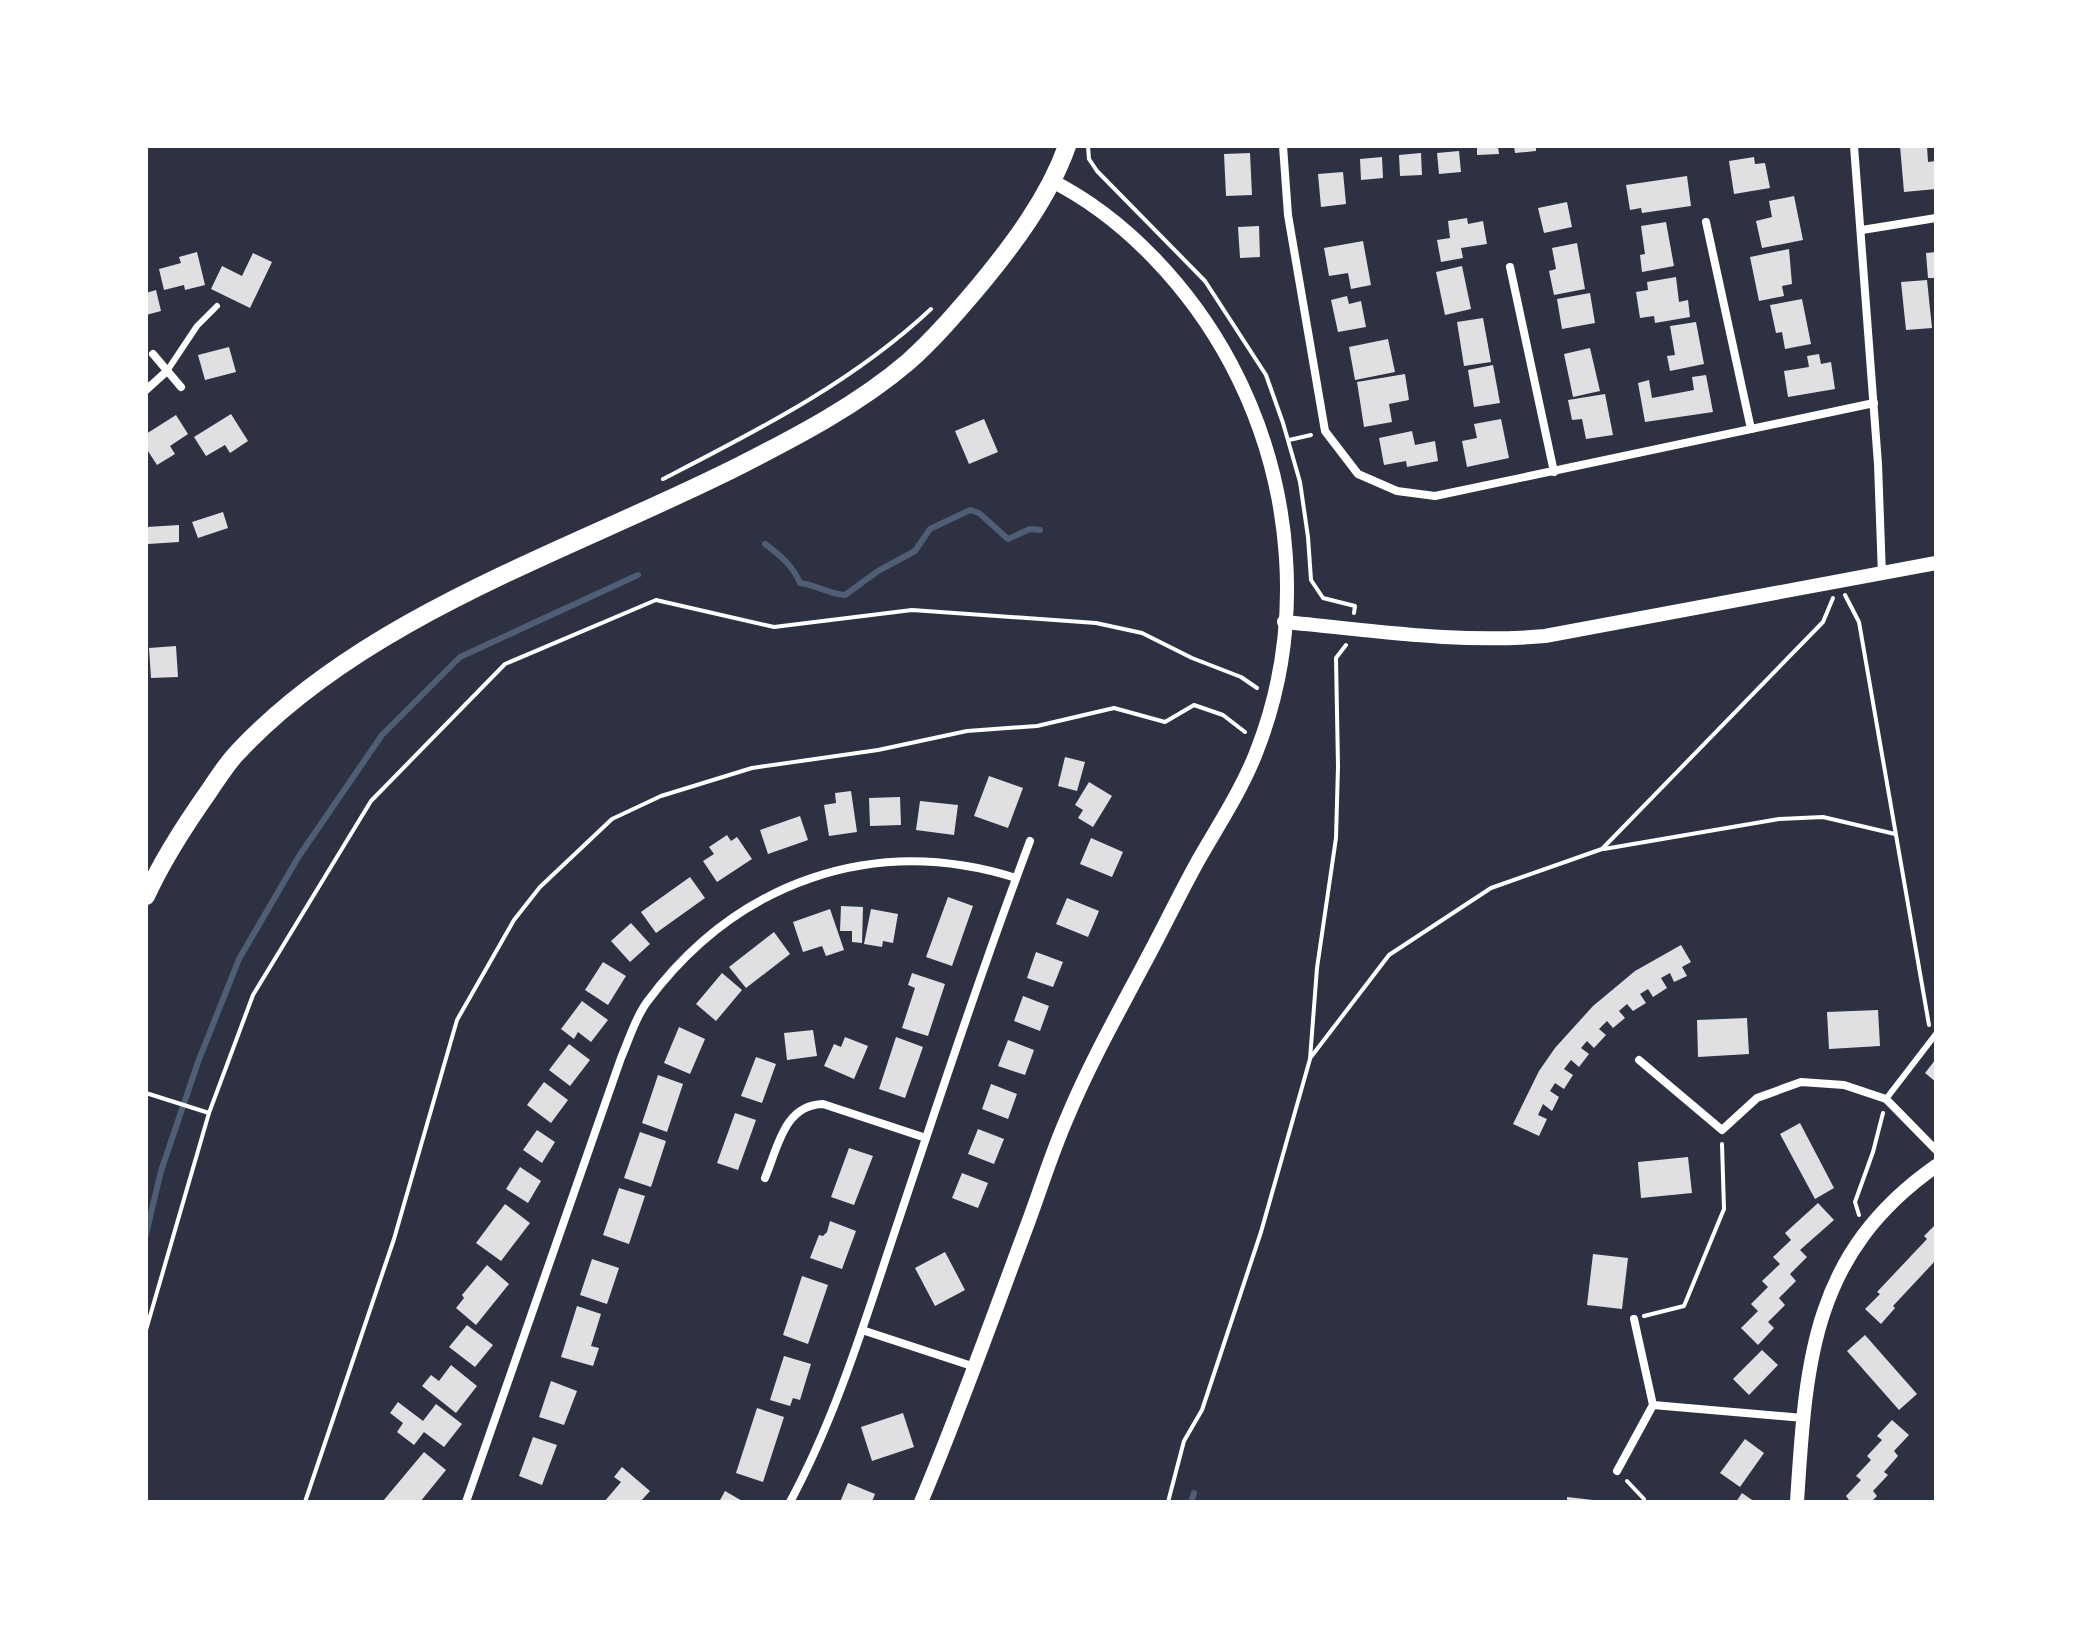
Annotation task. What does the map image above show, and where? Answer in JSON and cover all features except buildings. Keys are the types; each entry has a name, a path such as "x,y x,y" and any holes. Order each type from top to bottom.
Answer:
{"main road":[{"path":"146,896 153,863 235,754 268,721 332,670 415,621 548,553 687,492 759,456 829,417 907,363 950,320 1004,256 1067,146"}],"street":[{"path":"1283,146 1288,215 1325,431 1358,474 1397,491 1435,496 1874,403"},
{"path":"1854,146 1874,403 1882,575"},
{"path":"921,1502 975,1367 1066,1119 1198,860 1242,785 1265,728 1280,663 1288,564 1285,526 1266,446 1247,395 1224,351 1171,279 1105,212 1050,180"},
{"path":"1862,230 1936,218"},
{"path":"1706,222 1751,429"},
{"path":"1510,267 1554,472"},
{"path":"153,354 181,387"},
{"path":"146,390 167,371"},
{"path":"1284,622 1432,638 1510,640 1936,563"},
{"path":"790,1502 821,1435 862,1330 1030,841"},
{"path":"466,1502 621,1058 645,1004 687,956 728,920 767,897 843,868 881,862 951,863 978,866 1016,878"},
{"path":"1639,1060 1722,1130 1757,1098 1801,1082 1844,1085 1886,1099 1936,1150"},
{"path":"765,1178 790,1119 807,1105 823,1104 926,1138"},
{"path":"1797,1502 1803,1418 1816,1332 1846,1261 1865,1231 1887,1205 1936,1166"},
{"path":"1617,1471 1653,1405 1634,1319"},
{"path":"862,1330 975,1367"},
{"path":"1653,1405 1803,1418"}],"lane":[{"path":"167,371 197,326 217,306"},
{"path":"1886,1099 1934,1036"}],"path":[{"path":"662,479 790,414 897,341 937,304"},
{"path":"1289,440 1325,431"},
{"path":"1839,582 1859,622 1934,1036"},
{"path":"1602,849 1823,622 1839,582"},
{"path":"146,1330 209,1113 253,995 371,801 505,664 656,600 774,627 912,610 1096,623 1142,633 1192,658 1241,677 1273,698"},
{"path":"1168,1502 1184,1441 1202,1410 1261,1232 1310,1059 1317,968 1336,838 1336,658 1346,644 1351,628"},
{"path":"1310,1059 1389,955 1491,888 1602,849 1794,819 1823,817 1895,834"},
{"path":"146,1093 209,1113"},
{"path":"1865,1231 1855,1202 1873,1152 1886,1099"},
{"path":"1634,1319 1684,1306 1724,1209 1722,1130"},
{"path":"1617,1471 1644,1502"}],"waterway":[{"path":"765,544 786,561 800,583 845,595 878,571 915,551 930,529 970,510 979,513 1008,539 1030,529 1040,530"},
{"path":"146,1234 161,1171 198,1062 239,959 299,856 382,735 460,657 638,575"},
{"path":"1191,1502 1194,1493"}]}
